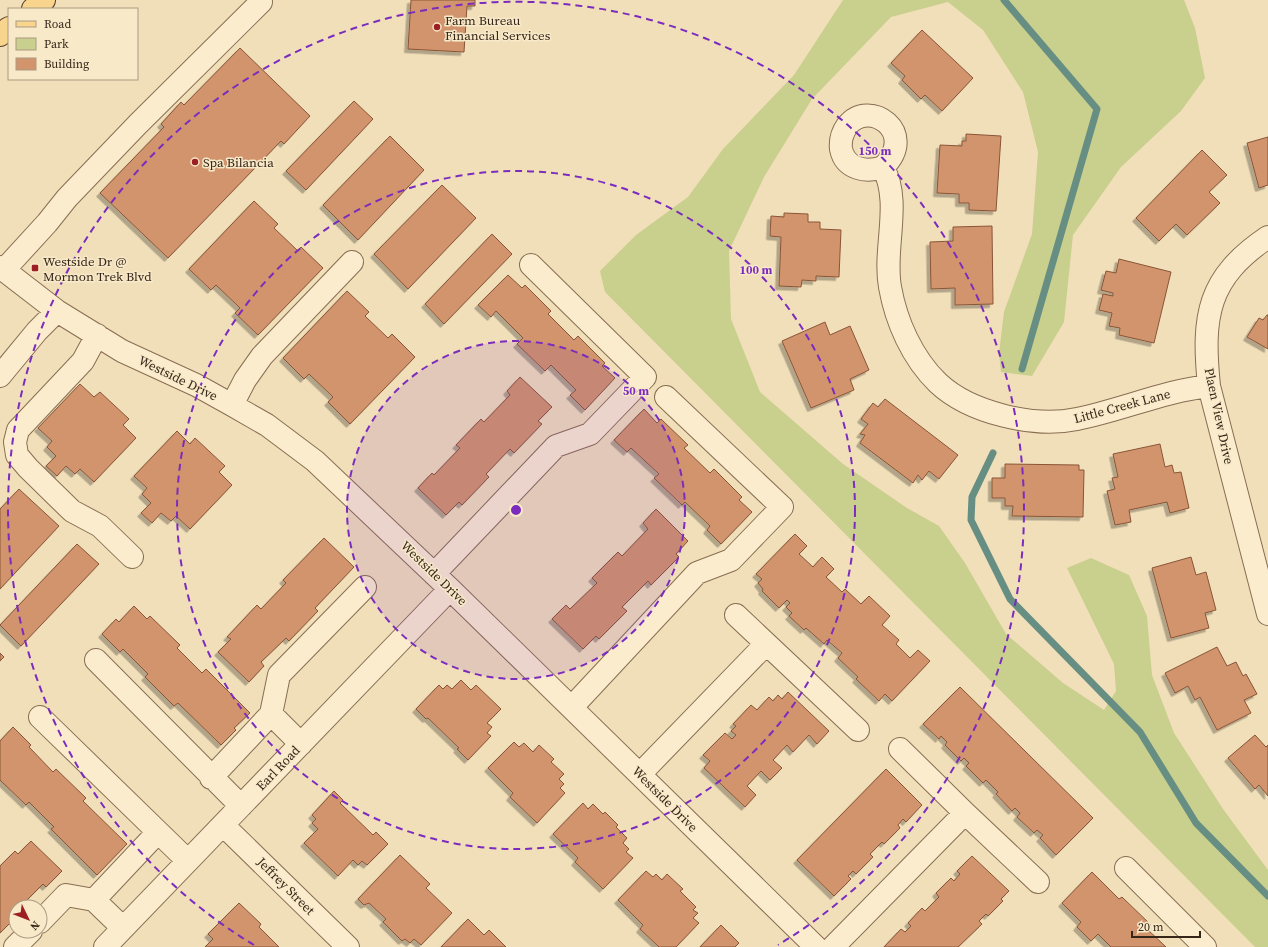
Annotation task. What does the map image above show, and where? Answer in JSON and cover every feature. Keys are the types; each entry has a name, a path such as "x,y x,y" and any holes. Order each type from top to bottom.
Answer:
{"main road":[{"path":"34,8 44,0"},
{"path":"0,35 8,29"}],"street":[{"path":"2,268 47,224 67,198 261,2"},
{"name":"Little Creek Lane","path":"883,167 886,173 891,198 889,280 894,310 901,330 921,362 938,383 972,406 1008,417 1044,422 1076,419 1189,388 1209,386"},
{"name":"Plaen View Drive","path":"1268,237 1242,256 1226,274 1217,290 1211,307 1206,332 1209,386 1268,614"},
{"path":"232,405 245,380 262,356 352,262"},
{"path":"434,574 556,446 590,434 646,376 531,265"},
{"name":"Westside Drive","path":"2,268 57,311 122,351 196,385 267,425 315,461 572,707 816,947"},
{"path":"6,367 57,311"},
{"path":"97,335 83,361 18,430 15,442 17,455 28,468 72,511 100,526 132,557"},
{"path":"572,707 697,573 731,560 782,507 666,397"},
{"path":"211,778 271,714 280,675 365,587"},
{"name":"Earl Road","path":"105,947 450,589"},
{"path":"736,614 858,730"},
{"path":"640,774 766,644"},
{"path":"96,660 211,778 241,806"},
{"path":"271,714 301,744"},
{"path":"40,718 188,861"},
{"path":"900,749 1038,882"},
{"path":"833,947 965,813"},
{"name":"Jeffrey Street","path":"223,825 348,947"},
{"path":"94,900 158,832"},
{"path":"1126,868 1206,947"},
{"path":"48,914 66,895 94,900 123,928"},
{"path":"15,947 23,939"}],"green space":[{"path":"843,0 1184,0 1195,28 1205,78 1181,111 1121,167 1073,235 1064,322 1032,376 1001,372 999,353 1004,312 1032,234 1038,152 1023,92 983,30 948,2 891,17 812,99 764,177 729,251 731,319 760,392 843,464 907,508 939,526 965,563 1006,634 1063,683 1104,710 1116,691 1114,664 1067,568 1091,558 1129,575 1147,616 1152,675 1174,733 1223,809 1268,870 1268,947 1255,947 605,292 600,271 636,235 688,197 723,149 794,75"}],"building":[{"name":"Farm Bureau Financial Services","path":"411,0 475,0 475,6 467,6 464,52 408,49"},
{"path":"922,30 973,78 942,111 925,95 921,99 902,80 905,76 891,63"},
{"name":"Spa Bilancia","path":"240,48 310,116 284,144 281,141 168,258 100,193 164,127 161,124 181,102 184,105"},
{"path":"354,101 373,119 306,190 286,171"},
{"path":"966,134 1001,136 996,211 969,210 969,203 959,203 959,194 937,193 940,145 962,146 962,141 966,141"},
{"path":"390,136 424,170 358,240 323,205"},
{"path":"1268,137 1268,185 1259,188 1247,143"},
{"path":"1202,150 1227,175 1209,192 1220,203 1187,235 1176,224 1159,241 1136,218"},
{"path":"442,185 476,218 408,289 374,254"},
{"path":"254,201 278,224 274,228 298,251 301,247 323,268 258,335 235,313 240,308 216,285 211,290 189,269"},
{"path":"784,213 808,214 808,222 820,222 820,229 841,230 839,277 816,276 816,281 802,280 801,287 779,286 781,237 770,236 771,216 784,217"},
{"path":"992,226 993,304 955,305 955,288 931,289 930,242 953,241 953,227"},
{"path":"492,234 512,254 444,324 425,304"},
{"path":"1119,259 1171,272 1154,343 1119,335 1120,328 1109,326 1112,313 1099,310 1103,294 1113,296 1113,293 1101,290 1106,271 1116,273"},
{"path":"508,275 522,288 525,285 551,311 548,314 574,340 578,336 605,363 602,366 615,378 585,410 570,395 576,390 551,365 545,371 517,344 523,338 496,311 491,317 478,305"},
{"path":"347,291 369,312 365,316 388,338 392,334 415,357 350,424 328,402 333,397 309,374 304,379 283,358"},
{"path":"1267,315 1268,349 1247,337 1259,318 1263,320"},
{"path":"825,322 830,335 850,326 869,370 850,379 854,390 811,408 782,341"},
{"path":"520,377 552,407 538,421 542,424 514,453 510,449 486,474 489,477 462,505 459,502 446,515 418,488 432,473 434,475 460,448 456,445 481,419 484,422 510,395 507,391"},
{"path":"80,384 94,397 100,392 129,419 123,425 136,438 94,482 80,469 75,474 66,466 57,476 46,466 56,456 47,447 52,441 38,428"},
{"path":"885,399 958,455 939,479 929,471 922,480 918,475 913,483 860,443 865,435 860,434 868,424 861,419 873,403 878,407"},
{"path":"644,409 657,423 661,419 688,445 684,448 710,473 714,469 742,497 739,500 752,512 721,544 707,530 710,526 685,502 682,505 654,478 659,474 631,448 627,452 614,440"},
{"path":"177,431 190,444 195,438 225,466 219,472 232,485 190,529 176,516 171,521 161,513 152,523 141,513 151,503 142,494 147,488 134,476"},
{"path":"1160,444 1165,467 1172,465 1174,473 1181,472 1189,508 1170,513 1167,502 1129,510 1131,522 1115,525 1107,491 1115,489 1112,478 1118,477 1113,454"},
{"path":"1005,464 1079,465 1079,470 1084,470 1083,517 1012,516 1013,506 1005,506 1005,498 992,498 992,478 1005,478"},
{"path":"19,489 59,526 0,589 0,509"},
{"path":"656,509 688,541 676,554 679,557 651,585 648,581 622,607 627,611 599,639 596,636 583,649 552,619 566,605 570,609 597,583 592,578 618,552 622,556 648,529 643,523"},
{"path":"795,534 807,546 799,554 813,567 822,557 834,569 826,577 842,592 845,589 861,604 869,596 890,616 882,625 899,640 896,644 910,658 918,650 930,661 892,701 885,694 879,701 856,679 858,677 838,658 842,653 827,640 824,644 806,628 804,630 789,616 792,613 786,607 790,603 787,600 779,608 762,591 763,589 758,583 762,579 756,574"},
{"path":"324,538 354,567 315,608 318,611 289,641 286,638 261,662 264,666 249,682 218,652 231,639 227,637 257,605 261,609 286,583 283,580"},
{"path":"77,544 99,564 21,646 0,625"},
{"path":"1191,557 1196,575 1206,572 1216,610 1205,613 1209,628 1171,638 1152,568"},
{"path":"134,606 147,619 150,616 180,645 177,648 202,673 206,669 250,713 234,728 236,730 221,745 178,703 174,706 145,677 148,674 123,649 120,652 102,634 116,619 119,622"},
{"path":"1217,647 1227,666 1236,662 1243,676 1246,674 1257,694 1244,700 1251,713 1217,730 1200,697 1195,700 1188,686 1175,693 1165,673"},
{"path":"0,653 4,657 0,661"},
{"path":"461,680 471,690 476,685 501,709 487,723 492,727 487,733 491,736 468,760 457,749 459,748 428,718 426,719 416,709 439,685 443,689 447,685 452,689"},
{"path":"960,687 1093,818 1056,855 1040,838 1043,835 1037,830 1034,833 1017,817 1020,813 1015,808 1012,811 996,794 998,792 986,780 983,783 966,766 969,763 964,758 961,761 945,745 947,742 941,736 939,739 923,724"},
{"path":"788,692 829,731 817,744 809,735 793,752 787,745 773,760 782,768 770,780 761,771 747,786 756,795 745,807 704,768 710,761 703,755 725,733 732,739 736,735 731,731 736,726 733,724 751,705 757,710 769,697 773,701 778,695 782,699"},
{"path":"13,727 31,745 29,747 53,772 56,769 86,798 83,801 127,844 97,875 51,829 54,827 29,802 26,805 0,780 0,741"},
{"path":"1255,735 1266,747 1268,745 1268,796 1259,785 1255,789 1228,758"},
{"path":"514,742 519,747 524,743 533,752 539,745 554,759 551,762 564,774 559,779 564,784 560,788 565,793 537,823 510,797 513,793 488,768"},
{"path":"886,769 922,805 906,822 903,819 898,825 900,828 884,844 882,842 870,854 873,857 856,874 853,871 848,876 851,879 834,896 797,860"},
{"path":"334,791 343,800 340,803 373,835 376,832 388,844 367,865 362,861 358,865 353,860 338,876 304,843 318,829 312,823 316,819 312,815"},
{"path":"583,803 588,809 593,804 603,814 605,812 618,825 616,827 627,838 623,843 629,849 626,852 633,858 603,889 575,862 578,858 553,834"},
{"path":"31,841 62,871 46,887 43,884 28,899 8,899 8,925 0,933 0,866 15,851 18,854"},
{"path":"400,855 430,884 426,888 452,913 421,945 414,939 410,943 405,939 402,941 383,922 386,919 369,903 364,905 358,899"},
{"path":"972,856 1009,891 1001,899 1003,901 988,916 986,914 979,921 982,924 958,947 884,947 901,929 905,932 911,926 908,923 922,908 925,911 939,897 936,893 951,878 954,881 960,874 957,871"},
{"path":"646,871 653,877 656,874 662,880 667,874 683,889 680,891 696,907 693,910 698,913 693,918 699,923 676,947 659,947 640,929 643,925 618,900"},
{"path":"1092,872 1119,899 1122,897 1151,925 1147,929 1166,947 1111,947 1098,934 1091,941 1077,927 1081,922 1062,903"},
{"path":"239,903 261,924 259,927 279,947 205,947 213,939 208,934"},
{"path":"468,919 484,935 489,930 506,947 441,947"},
{"path":"721,925 739,943 735,947 700,947"}],"waterway":[{"path":"1004,0 1097,109 1022,369"},
{"path":"993,453 972,497 971,520 1010,599 1140,732 1196,823 1268,896"}],"place":[{"name":"Farm Bureau Financial Services","path":"437,27"},
{"name":"Spa Bilancia","path":"195,162"},
{"name":"Westside Dr @ Mormon Trek Blvd","path":"35,268"}]}
